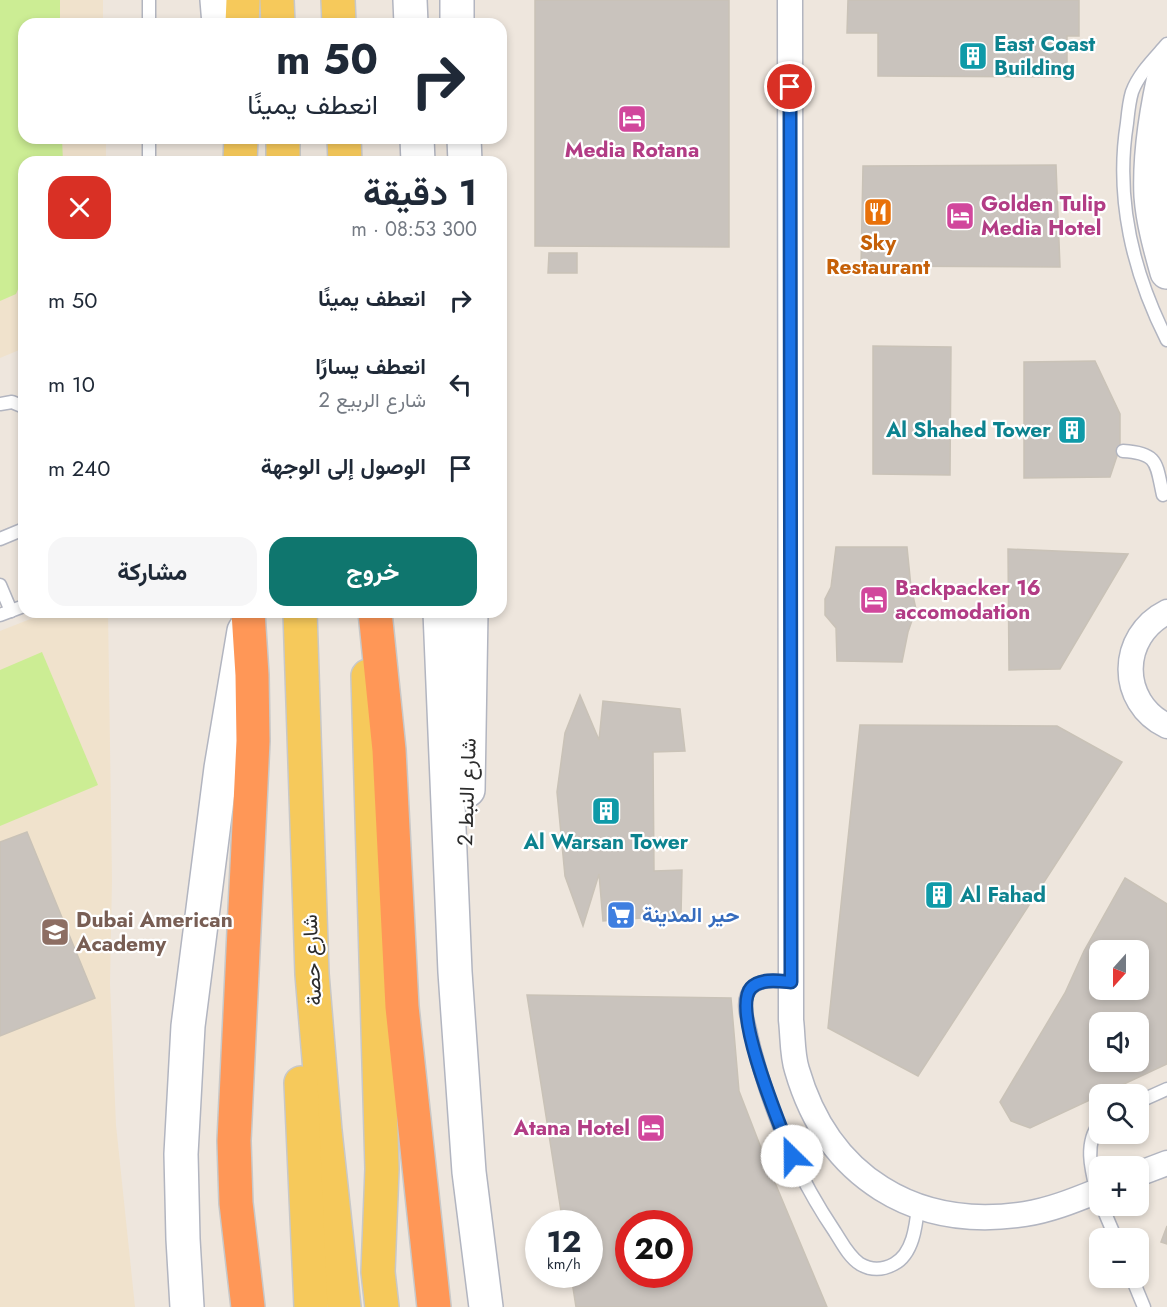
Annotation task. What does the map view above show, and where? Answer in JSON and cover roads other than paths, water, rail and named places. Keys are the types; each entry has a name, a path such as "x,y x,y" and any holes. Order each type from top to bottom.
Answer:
{"highway":[{"path":"248,618 253,741 235,1079 234,1141 236,1203 248,1307"},
{"path":"376,618 389,750 402,1007 434,1307"}],"main road":[{"path":"216,0 218,18"},
{"path":"242,18 243,0"},
{"path":"278,0 278,18"},
{"path":"338,0 339,18"},
{"path":"410,0 411,18"},
{"path":"457,0 457,18"},
{"path":"1167,63 1155,121 1151,196 1158,242 1167,272"},
{"path":"187,1307 181,1165 188,1026 225,736 247,618"},
{"name":"شارع حصة","path":"300,618 312,974 325,1131 344,1307"},
{"path":"366,618 382,1169 378,1272 382,1307"},
{"path":"440,618 455,972 469,1172 486,1307"},
{"name":"شارع النبط 2","path":"455,972 467,830 471,618"},
{"path":"310,1307 301,1093 304,1014 312,974"}],"street":[{"path":"790,0 791,1020 796,1068 812,1113 838,1153 874,1185 918,1207 952,1215 989,1217 1025,1214 1089,1199"},
{"path":"1167,612 1157,617 1145,628 1137,641 1130,672 1133,688 1140,703 1149,714 1167,726"},
{"path":"1149,1170 1167,1163"}],"lane":[{"path":"149,0 149,18"},
{"path":"1167,44 1139,77 1132,91 1122,153 1128,230 1137,271 1167,340"},
{"path":"0,404 12,402 18,404"},
{"path":"1123,451 1140,452 1155,462 1163,495"},
{"path":"0,539 18,532"},
{"path":"0,585 6,613"},
{"path":"791,982 768,981 755,984 746,996 745,1004 765,1086 792,1156 809,1189 848,1253 858,1263 871,1269 886,1269 898,1262 910,1246 916,1227 918,1207"},
{"path":"1149,1097 1167,1089"},
{"path":"1136,1288 1144,1307"}],"place":[{"name":"East Coast Building","path":"973,56"},
{"name":"Media Rotana","path":"632,119"},
{"name":"Sky Restaurant","path":"878,212"},
{"name":"Golden Tulip Media Hotel","path":"960,216"},
{"name":"Al Shahed Tower","path":"1072,430"},
{"name":"Backpacker 16 accomodation","path":"874,600"},
{"name":"Al Warsan Tower","path":"606,811"},
{"name":"Al Fahad","path":"939,895"},
{"name":"حير المدينة","path":"621,915"},
{"name":"Dubai American Academy","path":"55,932"},
{"name":"Atana Hotel","path":"651,1128"}]}
